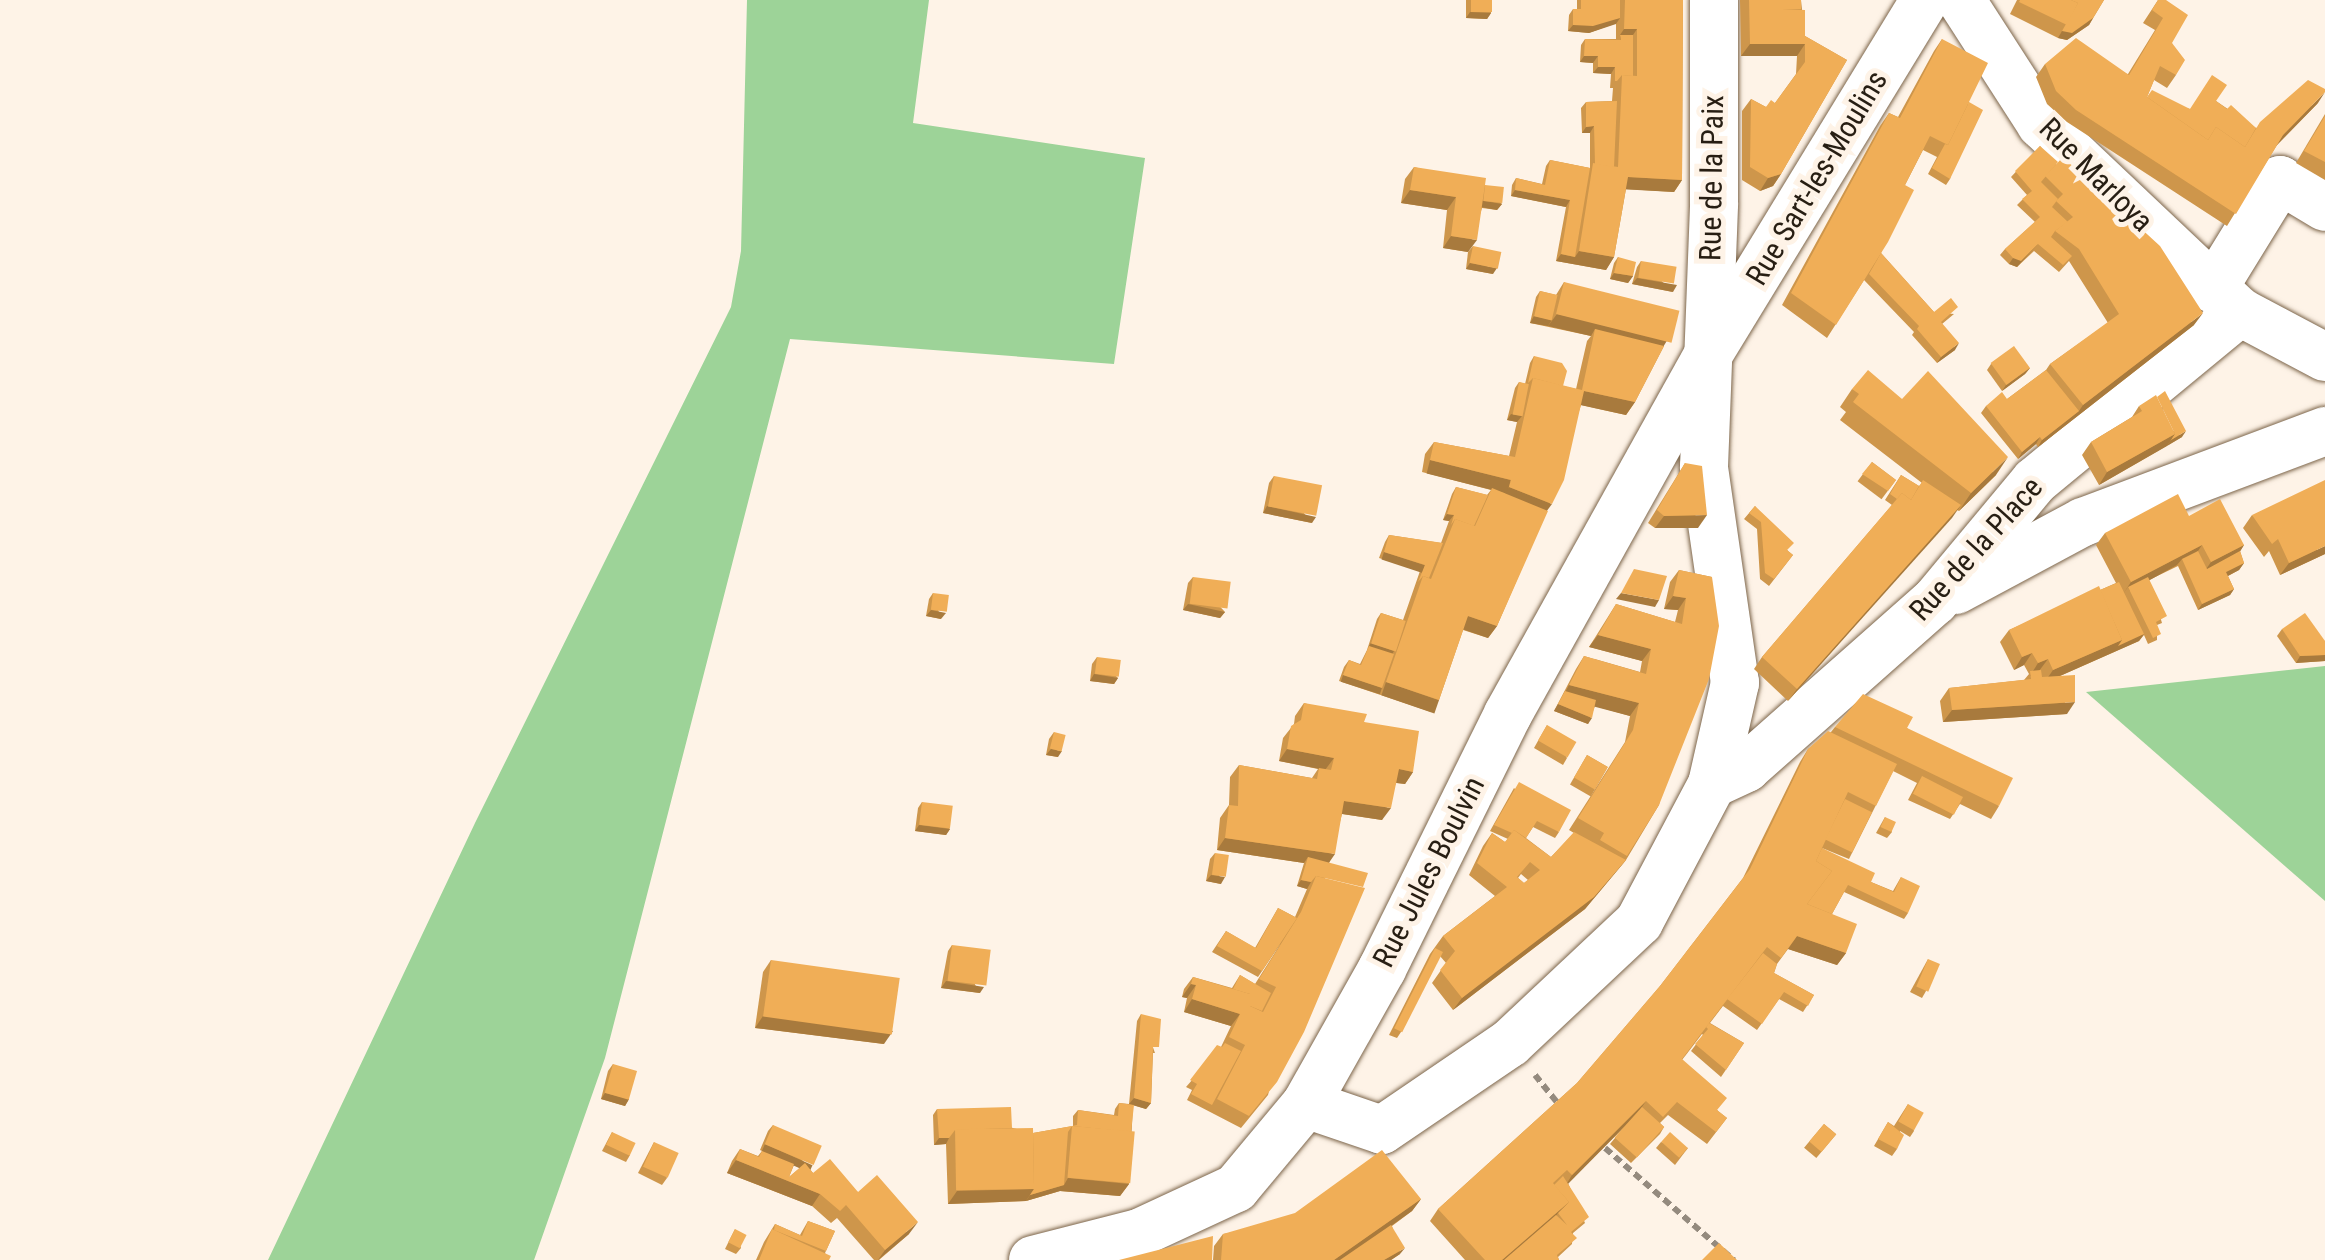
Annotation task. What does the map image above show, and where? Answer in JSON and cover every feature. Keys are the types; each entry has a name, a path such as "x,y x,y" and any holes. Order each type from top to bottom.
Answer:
{"street":[{"name":"Rue de la Paix","path":"1306,1104 1382,1130 1510,1043 1639,922 1712,784 1735,684 1704,466 1714,0"},
{"name":"Rue Sart-les-Moulins","path":"1708,355 1925,0"},
{"name":"Rue Marloya","path":"1961,0 2040,124 2226,301 2325,357"},
{"path":"2226,301 2280,180 2325,207"},
{"name":"Rue de la Place","path":"1712,784 1746,768 1935,602 2035,481 2226,301"},
{"name":"Rue Jules Boulvin","path":"1033,1260 1139,1232 1236,1188 1306,1104 1382,969 1508,714 1708,355"},
{"path":"1935,602 2083,522 2325,431"}],"path":[{"path":"1605,1148 1734,1260"}],"green space":[{"path":"747,0 929,0 913,123 1145,158 1114,364 790,339 605,1058 534,1260 268,1260 475,823 731,307 741,251"},
{"path":"2325,666 2325,901 2086,692"}],"building":[{"path":"1471,0 1492,0 1492,12 1471,12"},
{"path":"1581,0 1620,0 1620,18 1593,26 1573,25 1573,9 1581,9"},
{"path":"1625,0 1683,0 1682,180 1628,177 1614,257 1579,251 1593,163 1618,167 1622,75 1637,76 1637,29 1624,29"},
{"path":"1749,0 1782,0 1782,9 1805,10 1805,36 1847,60 1781,174 1768,178 1750,167 1751,99 1766,107 1771,100 1775,103 1805,62 1805,44 1750,44"},
{"path":"1782,0 1801,0 1801,9 1782,9"},
{"path":"2020,0 2071,0 2078,3 2067,25"},
{"path":"2071,0 2104,0 2093,18 2072,33 2062,31 2078,3"},
{"path":"2158,0 2166,0 2188,15 2172,43 2185,60 2176,75 2160,66 2147,97 2208,140 2216,127 2245,147 2260,122 2308,80 2325,89 2283,135 2236,214 2076,110 2056,91 2045,64 2076,38 2129,75 2163,18 2152,10"},
{"path":"1620,35 1633,35 1633,76 1622,75 1615,81 1615,67 1598,67 1598,56 1584,56 1585,39 1621,40"},
{"path":"1942,39 1988,63 1948,145 1930,136 1905,185 1914,190 1888,242 1836,325 1791,293 1889,113 1900,118"},
{"path":"2212,75 2227,85 2216,101 2227,109 2231,105 2256,128 2245,147 2216,127 2208,140 2147,97 2152,90 2190,109"},
{"path":"1617,101 1614,167 1595,164 1594,126 1586,127 1586,102"},
{"path":"1969,102 1983,110 1950,179 1932,168"},
{"path":"2325,116 2325,162 2304,151"},
{"path":"2040,146 2058,162 2041,182 2058,199 2052,207 2068,222 2051,237 2072,256 2063,265 2038,244 2021,261 2005,249 2040,217 2022,199 2032,191 2015,171"},
{"path":"2063,157 2160,246 2203,313 2083,405 2050,364 2119,314 2079,249 2055,231 2073,217 2056,201 2063,194 2045,176"},
{"path":"1550,160 1590,168 1575,257 1561,254 1570,200 1515,190 1516,178 1545,185"},
{"path":"1414,167 1486,178 1477,240 1451,236 1456,197 1410,190"},
{"path":"1485,185 1504,187 1502,203 1483,201"},
{"path":"1473,246 1501,252 1498,269 1469,263"},
{"path":"1881,253 1934,312 1951,298 1958,307 1941,322 1959,343 1941,357 1917,329 1919,326 1869,274"},
{"path":"1618,257 1636,262 1633,276 1614,273"},
{"path":"1641,261 1677,267 1674,283 1638,278"},
{"path":"1564,282 1679,311 1671,343 1556,314"},
{"path":"1540,291 1558,295 1552,320 1534,316"},
{"path":"1595,329 1664,346 1635,402 1584,391 1564,480 1552,504 1509,487 1511,480 1430,460 1434,442 1515,457 1533,378 1582,390"},
{"path":"2014,346 2030,368 2006,385 1991,363"},
{"path":"1534,356 1562,363 1567,371 1563,386 1533,378 1528,383"},
{"path":"1868,370 1902,399 1928,371 2008,457 1971,493 1853,402 1859,394 1852,389"},
{"path":"2046,370 2079,411 2022,452 1986,406 2002,392 2007,399"},
{"path":"1519,382 1529,384 1523,416 1513,414"},
{"path":"2165,391 2186,431 2171,440 2175,434 2157,397"},
{"path":"2156,395 2175,434 2107,472 2091,442 2142,411 2139,406"},
{"path":"1872,462 1896,480 1888,491 1862,474"},
{"path":"1685,463 1702,466 1707,515 1664,516 1657,510"},
{"path":"1901,475 1919,486 1911,500 1902,493 1897,499 1890,494"},
{"path":"1274,476 1322,485 1316,516 1268,506"},
{"path":"1923,480 1961,505 1797,689 1762,657 1902,493 1911,500"},
{"path":"2325,480 2325,546 2289,563 2278,539 2272,544 2252,515"},
{"path":"1456,487 1488,495 1474,526 1455,519 1451,525 1454,515 1447,514"},
{"path":"1492,488 1548,511 1497,626 1468,616 1439,700 1386,682 1423,576 1431,579 1455,519 1475,526"},
{"path":"2178,494 2189,516 2220,499 2244,545 2211,562 2202,545 2131,582 2105,533"},
{"path":"1755,506 1794,543 1787,550 1793,555 1774,579 1765,573 1761,522 1749,513"},
{"path":"1389,535 1443,543 1429,578 1423,576 1418,582 1425,565 1384,552"},
{"path":"2198,551 2207,569 2240,551 2244,563 2226,572 2234,589 2202,604 2182,559"},
{"path":"1634,569 1667,576 1659,600 1621,593"},
{"path":"1679,570 1712,577 1719,626 1709,679 1659,805 1627,856 1600,840 1604,833 1578,818 1633,730 1639,703 1569,685 1584,656 1646,674 1651,649 1598,635 1616,604 1682,624 1686,598 1673,596"},
{"path":"1193,577 1231,582 1227,608 1190,604"},
{"path":"2148,577 2167,616 2156,622 2161,634 2153,638 2128,587"},
{"path":"2119,582 2144,634 2118,646 2122,640 2100,590"},
{"path":"2099,586 2122,640 2053,670 2048,659 2038,663 2032,653 2022,657 2009,630"},
{"path":"933,593 949,595 947,612 931,610"},
{"path":"1381,613 1406,621 1396,651 1371,643"},
{"path":"2305,613 2325,641 2325,655 2300,656 2282,629"},
{"path":"1369,646 1394,654 1382,688 1343,675 1349,660 1361,665"},
{"path":"1097,657 1121,660 1119,677 1095,674"},
{"path":"2041,670 2042,677 2075,675 2075,702 1952,710 1949,688 2031,679 2030,671"},
{"path":"1565,691 1596,700 1592,718 1558,704"},
{"path":"1863,694 1913,717 1907,728 2013,778 1999,806 1835,727"},
{"path":"1304,703 1367,714 1364,722 1419,731 1413,772 1399,769 1391,808 1344,801 1335,854 1225,838 1229,805 1238,806 1239,765 1317,779 1319,768 1331,770 1334,758 1287,749 1291,726 1301,720"},
{"path":"1547,725 1576,742 1567,758 1538,741"},
{"path":"1828,731 1897,764 1876,806 1848,792 1816,861 1832,871 1807,904 1857,924 1846,953 1797,936 1781,958 1767,947 1682,1059 1727,1098 1717,1110 1727,1118 1716,1132 1677,1102 1663,1117 1646,1101 1572,1175 1567,1170 1553,1183 1569,1202 1502,1260 1485,1260 1438,1209 1577,1083 1660,986 1750,869 1808,749"},
{"path":"1054,732 1066,735 1062,751 1050,748"},
{"path":"1587,755 1608,767 1595,790 1574,778"},
{"path":"1922,776 1963,797 1954,815 1913,794"},
{"path":"1519,782 1571,810 1559,832 1537,821 1526,838 1494,825"},
{"path":"1845,799 1872,812 1852,853 1825,839"},
{"path":"922,802 953,806 950,829 919,825"},
{"path":"1885,817 1896,822 1891,832 1881,827"},
{"path":"1514,830 1551,857 1574,832 1626,860 1594,897 1462,998 1440,970 1455,951 1443,936 1507,887 1477,863 1492,833 1505,842","holes":["1530,862 1540,870 1524,883 1517,877"]},
{"path":"1822,848 1875,873 1871,882 1894,892 1901,877 1920,886 1908,913 1848,885 1832,914 1807,904 1832,871 1816,861"},
{"path":"1215,853 1229,855 1226,877 1212,875"},
{"path":"1308,857 1368,873 1363,887 1316,876 1311,882 1301,880"},
{"path":"1316,876 1365,888 1304,1032 1277,1082 1249,1116 1217,1099 1245,1045 1229,1037 1240,1014 1192,999 1196,985 1191,984 1193,977 1250,994 1250,1006 1263,1012 1276,987 1259,979 1301,912"},
{"path":"1278,908 1297,918 1262,971 1217,946 1226,931 1256,948"},
{"path":"952,945 991,950 986,985 948,981"},
{"path":"1435,948 1443,952 1402,1032 1394,1028"},
{"path":"1763,953 1777,964 1774,973 1814,995 1808,1006 1784,992 1762,1024 1727,999"},
{"path":"1928,959 1940,964 1928,992 1916,987"},
{"path":"771,960 900,978 892,1035 763,1016"},
{"path":"1240,975 1271,993 1262,1011 1250,1006 1250,994 1233,989"},
{"path":"1141,1014 1161,1019 1159,1047 1153,1047 1151,1103 1134,1098"},
{"path":"1709,1023 1744,1043 1726,1070 1695,1044"},
{"path":"1225,1043 1241,1051 1212,1105 1191,1094 1197,1084 1190,1080 1217,1045 1222,1047"},
{"path":"613,1064 637,1071 629,1100 605,1093"},
{"path":"1119,1103 1134,1105 1131,1132 1072,1126 1077,1125 1078,1110 1118,1116"},
{"path":"1908,1104 1924,1113 1914,1130 1898,1121"},
{"path":"1011,1107 1012,1128 955,1130 949,1138 939,1138 937,1109"},
{"path":"1642,1107 1664,1127 1637,1158 1615,1137"},
{"path":"1888,1122 1904,1135 1897,1149 1878,1139"},
{"path":"1824,1124 1836,1134 1821,1152 1809,1142"},
{"path":"773,1125 822,1146 814,1165 765,1144"},
{"path":"1072,1126 1135,1131 1130,1183 1067,1178"},
{"path":"1072,1126 1068,1132 1064,1185 1030,1195 1034,1189 1033,1133"},
{"path":"1033,1128 1034,1189 956,1190 955,1129"},
{"path":"612,1132 636,1143 630,1156 606,1145"},
{"path":"1670,1132 1688,1148 1679,1158 1661,1142"},
{"path":"654,1142 679,1153 668,1178 643,1167"},
{"path":"740,1149 759,1157 762,1151 794,1164 789,1177 805,1163 813,1173 830,1159 858,1192 877,1175 918,1222 885,1250 846,1205 840,1211 820,1194 736,1160"},
{"path":"1382,1150 1421,1199 1334,1260 1221,1260 1223,1234 1295,1213"},
{"path":"1563,1176 1589,1217 1571,1232 1577,1238 1557,1255 1559,1260 1504,1260 1556,1215 1567,1225 1558,1213 1569,1202 1554,1185"},
{"path":"808,1221 835,1231 826,1251 774,1230 775,1224 802,1236"},
{"path":"1391,1225 1405,1248 1384,1260 1340,1260"},
{"path":"735,1229 747,1235 740,1248 728,1242"},
{"path":"772,1229 831,1256 829,1260 759,1260"},
{"path":"1213,1236 1212,1260 1119,1260"},
{"path":"1719,1243 1737,1260 1702,1260"}]}
